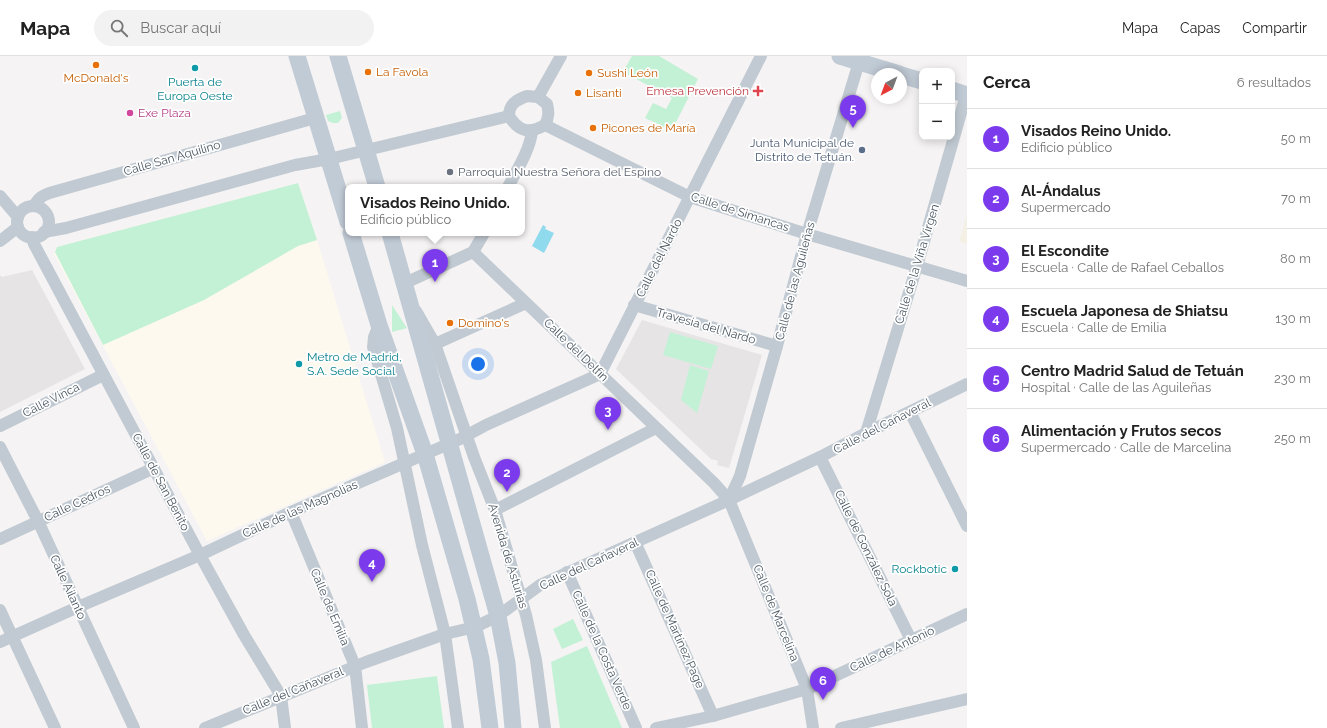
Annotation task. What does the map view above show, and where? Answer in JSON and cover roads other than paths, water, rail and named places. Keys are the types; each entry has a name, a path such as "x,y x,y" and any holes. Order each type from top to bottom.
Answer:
{"main road":[{"path":"297,56 345,212"},
{"path":"338,56 376,184"},
{"path":"840,56 880,68"},
{"path":"907,76 919,80"},
{"path":"352,236 379,325 425,454 475,627 482,659 490,728"},
{"name":"Avenida de Asturias","path":"391,236 498,616 507,663 513,728"}],"street":[{"path":"538,97 561,56"},
{"name":"Calle del Nardo","path":"600,374 761,56"},
{"name":"Calle de las Aguileñas","path":"729,500 740,476 807,234 859,62"},
{"name":"Calle de la Viña Virgen","path":"866,433 916,266 963,93"},
{"path":"527,96 538,97 547,104 549,111 548,119 545,125 532,130 522,129 514,125 509,116 510,106 518,99 527,96"},
{"path":"0,196 25,235 37,237 44,232 66,228 295,165 329,159 509,116"},
{"name":"Calle San Aquilino","path":"34,206 37,200 47,194 315,118"},
{"name":"Calle de Simancas","path":"545,125 690,196 807,234 967,280"},
{"path":"510,184 523,157 532,130"},
{"path":"0,241 18,222 24,208 34,206 41,208 46,214 48,223 44,232"},
{"path":"404,283 473,252 482,236"},
{"name":"Calle de San Benito","path":"32,237 34,244 103,375 200,555 244,635 281,696 285,728"},
{"name":"Calle del Delfín","path":"473,252 714,483 729,500"},
{"name":"Avenida de Asturias","path":"410,303 425,325 435,344 495,510 522,599 536,660 545,728"},
{"path":"435,344 526,303"},
{"name":"Travesía del Nardo","path":"634,305 777,346"},
{"path":"379,325 374,337 373,347 397,428 422,545 445,634 458,728"},
{"name":"Calle de las Magnolias","path":"0,642 200,555 290,512 450,443 486,425 600,374"},
{"name":"Calle Vinca","path":"0,426 103,375"},
{"name":"Calle del Cañaveral","path":"206,728 355,666 445,634 475,627 498,616 536,587 729,500 820,457 967,384"},
{"path":"910,412 967,526"},
{"path":"495,510 656,428"},
{"name":"Calle Ailanto","path":"0,447 38,521 134,728"},
{"name":"Calle de González Sola","path":"820,457 911,640"},
{"name":"Calle Cedros","path":"0,539 154,468"},
{"name":"Calle de Marcelina","path":"729,500 807,689 813,728"},
{"name":"Calle de Emilia","path":"290,512 355,666 362,728"},
{"name":"Calle de Martínez Page","path":"635,542 713,716"},
{"name":"Calle de la Costa Verde","path":"567,572 636,728"},
{"path":"0,610 55,728"},
{"name":"Calle de Antonio","path":"656,728 713,716 807,689 967,614"},
{"path":"841,728 967,699"}],"water":[{"path":"543,225 546,227 545,229 554,233 544,253 532,246"}],"place":[{"name":"McDonald's","path":"96,65"},
{"name":"Puerta de Europa Oeste","path":"195,68"},
{"name":"La Favola","path":"368,72"},
{"name":"Sushi León","path":"589,73"},
{"name":"Emesa Prevención","path":"758,91"},
{"name":"Lisanti","path":"578,93"},
{"name":"Exe Plaza","path":"130,113"},
{"name":"Picones de María","path":"593,128"},
{"name":"Centro Madrid Salud de Tetuán","path":"853,128"},
{"name":"Junta Municipal de Distrito de Tetuán.","path":"862,150"},
{"name":"Parroquia Nuestra Señora del Espino","path":"450,172"},
{"name":"Visados Reino Unido.","path":"435,282"},
{"name":"Domino's","path":"450,323"},
{"name":"Metro de Madrid, S.A. Sede Social","path":"299,364"},
{"name":"El Escondite","path":"608,430"},
{"name":"Al-Ándalus","path":"507,492"},
{"name":"Rockbotic","path":"955,569"},
{"name":"Escuela Japonesa de Shiatsu","path":"372,582"},
{"name":"Alimentación y Frutos secos","path":"823,700"}]}
